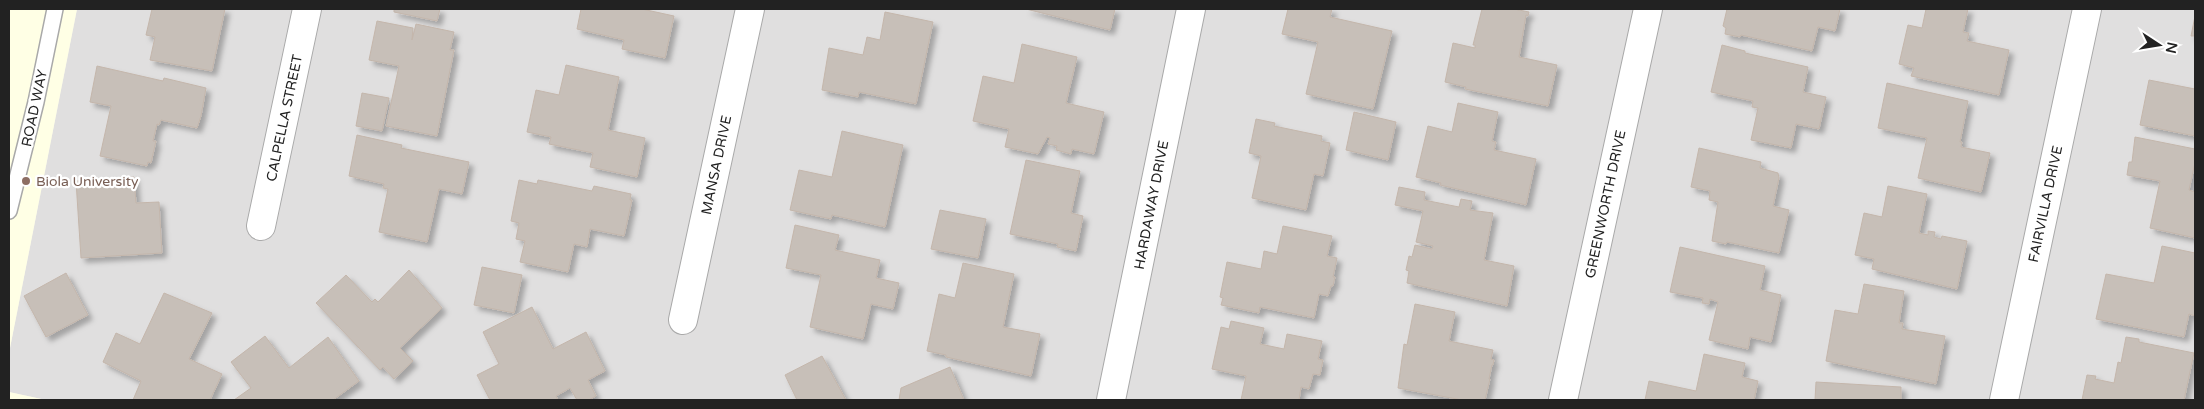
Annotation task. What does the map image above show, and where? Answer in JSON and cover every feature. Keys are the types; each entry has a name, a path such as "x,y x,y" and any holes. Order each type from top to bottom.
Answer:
{"street":[{"name":"CALPELLA STREET","path":"261,226 308,9"},
{"name":"MANSA DRIVE","path":"683,320 750,9"},
{"name":"HARDAWAY DRIVE","path":"1112,400 1191,9"},
{"name":"GREENWORTH DRIVE","path":"1563,400 1648,9"},
{"name":"FAIRVILLA DRIVE","path":"2004,400 2086,9"}],"lane":[{"name":"ROAD WAY","path":"9,211 36,102 55,9"}],"shaded area":[{"name":"Biola University","path":"9,9 77,9 9,353"},
{"path":"77,9 2195,9 2195,400 46,400 9,392 9,353"},
{"path":"9,392 46,400 9,400"}],"building":[{"path":"152,9 225,9 212,71 150,60 155,37 146,35"},
{"path":"394,9 440,9 437,21 394,12"},
{"path":"581,9 642,9 674,16 665,58 622,49 624,40 577,29"},
{"path":"1026,9 1115,9 1110,30"},
{"path":"1288,9 1332,9 1330,17 1392,31 1373,109 1306,94 1318,42 1282,34"},
{"path":"1482,9 1514,9 1529,12 1528,16 1526,15 1519,57 1557,65 1548,106 1465,89 1466,87 1445,82 1453,43 1475,48 1475,45 1473,45"},
{"path":"1727,9 1840,9 1835,31 1818,27 1812,51 1741,35 1740,37 1725,34 1726,28 1723,26"},
{"path":"1926,9 1968,9 1963,32 1969,33 1967,41 2009,50 1999,95 1911,76 1914,68 1899,64 1908,25 1922,28"},
{"path":"885,12 933,22 916,104 859,92 858,97 822,90 829,48 863,55 867,37 880,40"},
{"path":"2195,16 2195,36 2191,36"},
{"path":"377,21 413,28 412,40 416,24 454,32 450,50 454,50 437,136 386,126 399,66 369,60"},
{"path":"1022,44 1077,57 1066,103 1104,112 1094,154 1072,149 1071,154 1056,150 1057,146 1048,144 1050,138 1047,137 1038,154 1005,147 1009,129 973,121 983,76 1014,83"},
{"path":"1722,45 1745,51 1745,53 1808,67 1803,92 1826,97 1819,129 1796,124 1791,148 1751,140 1758,108 1752,107 1753,101 1711,92"},
{"path":"566,65 619,77 608,130 645,138 637,177 590,167 593,153 549,144 551,137 527,132 536,90 559,95"},
{"path":"97,66 163,81 164,78 206,88 197,128 161,120 159,125 157,124 153,141 156,141 151,163 148,162 147,166 100,156 111,106 90,102"},
{"path":"2149,80 2195,89 2195,136 2140,125"},
{"path":"1887,83 1968,101 1960,142 1962,142 1961,147 1990,153 1981,192 1918,178 1927,138 1878,128"},
{"path":"362,93 389,98 382,131 356,126"},
{"path":"1458,103 1498,112 1492,141 1496,142 1494,150 1536,159 1526,205 1440,185 1441,183 1416,177 1428,126 1452,132"},
{"path":"1354,112 1396,122 1388,160 1346,150"},
{"path":"1256,119 1275,123 1274,126 1322,136 1321,141 1330,143 1323,176 1314,174 1306,210 1252,198 1261,156 1249,153"},
{"path":"842,131 903,145 885,227 832,215 831,219 790,210 799,170 832,177"},
{"path":"357,135 402,145 401,148 469,162 462,194 439,189 427,242 379,232 388,189 383,188 384,184 349,176"},
{"path":"2135,137 2195,149 2195,163 2189,190 2195,192 2195,238 2150,228 2160,181 2127,175 2129,162 2132,162"},
{"path":"1699,148 1761,162 1760,168 1778,173 1779,178 1773,206 1789,210 1779,253 1727,242 1726,244 1712,241 1718,202 1709,200 1710,191 1691,187"},
{"path":"1026,160 1080,171 1071,213 1083,216 1076,251 1057,247 1058,244 1010,234"},
{"path":"134,177 136,203 159,202 162,253 81,258 76,181"},
{"path":"519,180 537,184 538,180 592,191 594,186 631,194 630,200 632,200 624,236 590,229 587,247 574,244 568,272 520,262 525,241 516,239 519,223 511,221"},
{"path":"1888,186 1927,194 1919,233 1928,235 1928,231 1935,232 1934,237 1941,239 1942,236 1967,241 1957,289 1872,269 1874,259 1855,255 1864,213 1882,217"},
{"path":"1399,187 1425,192 1424,200 1459,207 1461,199 1472,201 1470,210 1493,213 1484,260 1514,266 1507,306 1407,283 1409,271 1406,270 1409,256 1412,257 1415,245 1432,249 1433,246 1416,242 1423,211 1395,205"},
{"path":"940,210 986,219 978,258 931,249"},
{"path":"795,225 839,235 835,250 880,260 876,278 899,283 893,309 871,304 863,339 810,327 821,275 786,268"},
{"path":"1283,226 1332,236 1327,256 1337,258 1333,277 1335,277 1328,296 1319,294 1314,318 1260,307 1259,313 1221,305 1223,298 1220,297 1227,262 1261,269 1264,251 1277,254"},
{"path":"2162,246 2195,253 2195,316 2189,314 2184,337 2096,319 2106,274 2154,283"},
{"path":"1680,247 1765,266 1760,290 1781,295 1771,342 1750,337 1748,349 1709,340 1718,302 1710,299 1709,304 1702,303 1703,298 1670,292"},
{"path":"963,263 1014,274 1003,327 1040,334 1031,376 927,351 939,294 955,298"},
{"path":"482,267 522,275 514,313 474,305"},
{"path":"409,270 442,308 400,348 413,361 394,379 383,367 380,370 316,303 346,275 372,302 375,299 378,302"},
{"path":"66,273 88,315 46,337 24,296"},
{"path":"1864,284 1904,291 1899,323 1903,323 1902,329 1945,336 1936,384 1826,361 1835,310 1858,314"},
{"path":"164,293 212,313 189,359 222,374 210,400 133,400 141,381 103,362 116,333 140,344"},
{"path":"1415,304 1455,312 1449,341 1493,350 1491,359 1494,360 1485,400 1462,400 1398,388 1404,344 1407,345"},
{"path":"532,307 553,349 586,332 605,371 588,380 596,396 589,400 577,400 570,388 556,396 558,400 490,400 477,375 499,364 483,332"},
{"path":"1231,321 1264,328 1260,344 1284,349 1287,334 1322,341 1318,359 1323,360 1320,375 1313,374 1309,389 1301,387 1299,400 1241,400 1246,376 1212,369 1221,327 1229,329"},
{"path":"265,336 289,368 328,337 359,381 333,400 234,400 251,388 231,362"},
{"path":"2126,337 2139,339 2139,342 2194,353 2184,400 2082,400 2087,375 2096,376 2095,379 2114,383 2118,362 2121,363"},
{"path":"1704,354 1745,363 1742,377 1758,381 1754,400 1645,400 1649,381 1696,391"},
{"path":"822,356 846,400 797,400 785,375"},
{"path":"950,367 964,400 899,400 901,388"},
{"path":"1816,382 1901,387 1901,400 1815,400"}],"place":[{"name":"Biola University","path":"26,181"}]}
